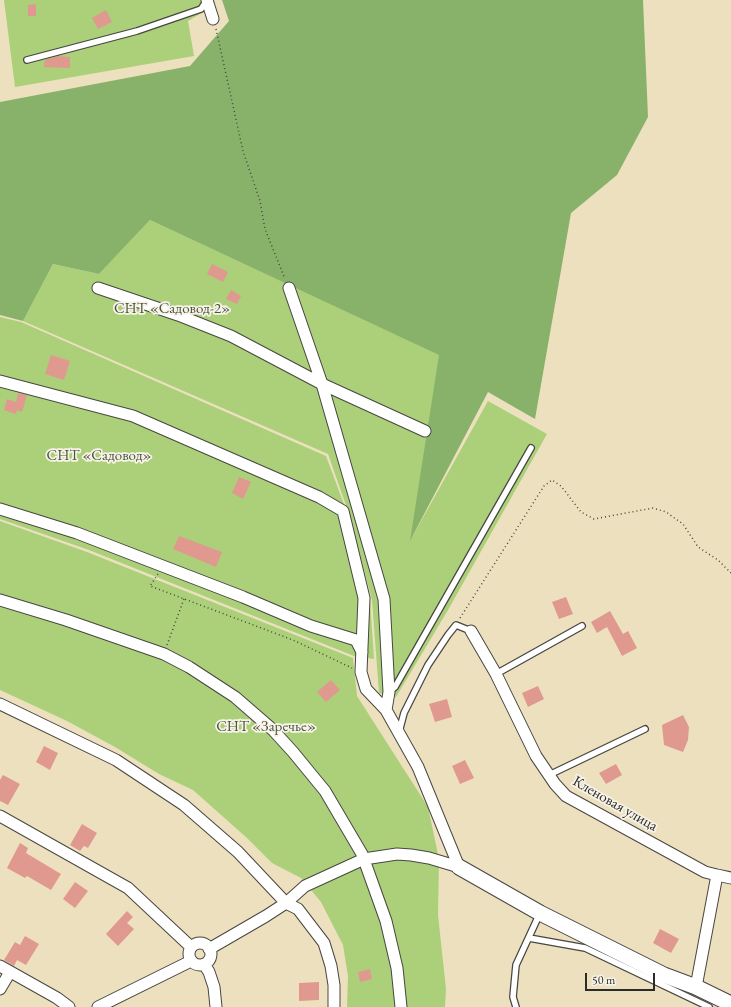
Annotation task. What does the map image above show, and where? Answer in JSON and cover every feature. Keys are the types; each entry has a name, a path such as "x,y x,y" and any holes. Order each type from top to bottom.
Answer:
{"street":[{"path":"207,0 213,19"},
{"path":"98,288 178,315 231,336 322,384 425,431"},
{"path":"289,288 322,384 384,599 389,692 386,710"},
{"path":"0,381 133,416 319,497 343,511 364,598 361,672 366,689 386,710 418,767 459,867"},
{"path":"0,508 77,533 236,594 311,626 356,640 362,654"},
{"path":"0,600 66,620 164,654 189,667 235,697 273,730 325,791 364,859 386,921 397,968 401,1007"},
{"name":"Кленовая улица","path":"471,631 496,674 536,756 566,796 705,872 731,878"},
{"path":"0,704 116,760 184,805 238,852 286,903 298,909 324,943 331,966 334,985 334,1007"},
{"path":"0,816 128,888 191,947"},
{"path":"209,949 286,903 305,886 364,859 397,854 411,855 428,858 459,867 540,913 664,975 696,987 731,1004"},
{"path":"696,987 717,875"},
{"path":"191,947 201,944 209,949"},
{"path":"191,947 189,954 190,960 195,964 204,964 209,960 209,949"},
{"path":"98,1007 190,960"},
{"path":"204,964 209,972 214,987 216,1007"},
{"path":"0,966 69,1007"},
{"path":"0,989 10,972"}],"lane":[{"path":"27,60 137,31 201,9 207,0"},
{"path":"389,692 395,688 530,448"},
{"path":"399,732 404,714 428,665 456,625 471,631"},
{"path":"496,674 582,626"},
{"path":"549,775 645,729"},
{"path":"516,1007 513,997 516,965 540,913"},
{"path":"529,938 585,948 709,1007"}],"path":[{"path":"213,19 243,152 260,201 264,229 289,288"},
{"path":"456,625 544,486 552,480 561,486 581,512 594,519 653,508 666,512 683,524 698,547 718,560 731,573"},
{"path":"163,567 150,586 293,640 361,672"},
{"path":"164,654 184,598"}],"green space":[{"path":"4,0 214,0 215,5 188,21 194,56 15,87"},
{"path":"222,0 643,0 648,117 617,175 571,213 535,419 488,392 410,541 439,355 150,220 99,274 53,264 23,321 0,315 0,102 190,66 229,21"},
{"name":"СНТ «Садовод-2»","path":"150,220 440,355 411,539 488,401 547,434 448,610 396,697 379,693 372,600 349,514 328,454 23,321 53,264 99,274"},
{"name":"СНТ «Садовод»","path":"0,317 21,322 326,456 348,515 370,600 374,659 354,656 89,550 0,519"},
{"name":"СНТ «Заречье»","path":"0,521 87,552 353,658 357,696 428,807 439,859 438,915 446,989 445,1007 347,1007 348,976 343,945 321,902 301,878 272,863 247,838 193,790 159,774 115,747 67,721 0,690"}],"building":[{"path":"36,4 36,16 28,16 28,5"},
{"path":"106,10 112,22 98,29 92,18"},
{"path":"58,56 70,57 70,68 44,67 45,60"},
{"path":"212,264 228,272 223,282 207,274"},
{"path":"231,290 241,296 237,304 226,299"},
{"path":"51,355 70,361 64,380 45,374"},
{"path":"18,393 27,395 22,412 17,410 16,414 4,410 7,399 16,402"},
{"path":"239,477 251,482 243,499 232,493"},
{"path":"179,536 222,552 216,567 173,549"},
{"path":"566,597 573,614 559,619 552,602"},
{"path":"610,611 623,634 628,631 637,648 622,656 607,627 597,633 591,622"},
{"path":"331,680 340,690 326,702 317,692"},
{"path":"538,686 544,699 528,707 522,693"},
{"path":"447,699 452,717 435,722 429,704"},
{"path":"683,715 689,727 688,740 683,752 664,745 662,725"},
{"path":"44,746 58,753 50,770 36,762"},
{"path":"465,760 474,778 460,784 452,766"},
{"path":"616,764 622,775 606,784 599,773"},
{"path":"3,775 20,784 8,805 0,801 0,780"},
{"path":"82,824 97,833 88,848 84,846 80,851 70,845"},
{"path":"20,843 28,848 26,853 61,874 51,890 27,876 25,878 7,868"},
{"path":"75,882 88,891 75,908 63,899"},
{"path":"127,911 133,917 127,923 134,929 118,946 106,934"},
{"path":"660,929 679,939 671,953 653,943"},
{"path":"25,936 39,944 26,965 17,960 14,966 4,960 15,942 20,945"},
{"path":"370,969 372,979 360,982 358,972"},
{"path":"319,982 319,1000 299,1001 299,983"}]}
